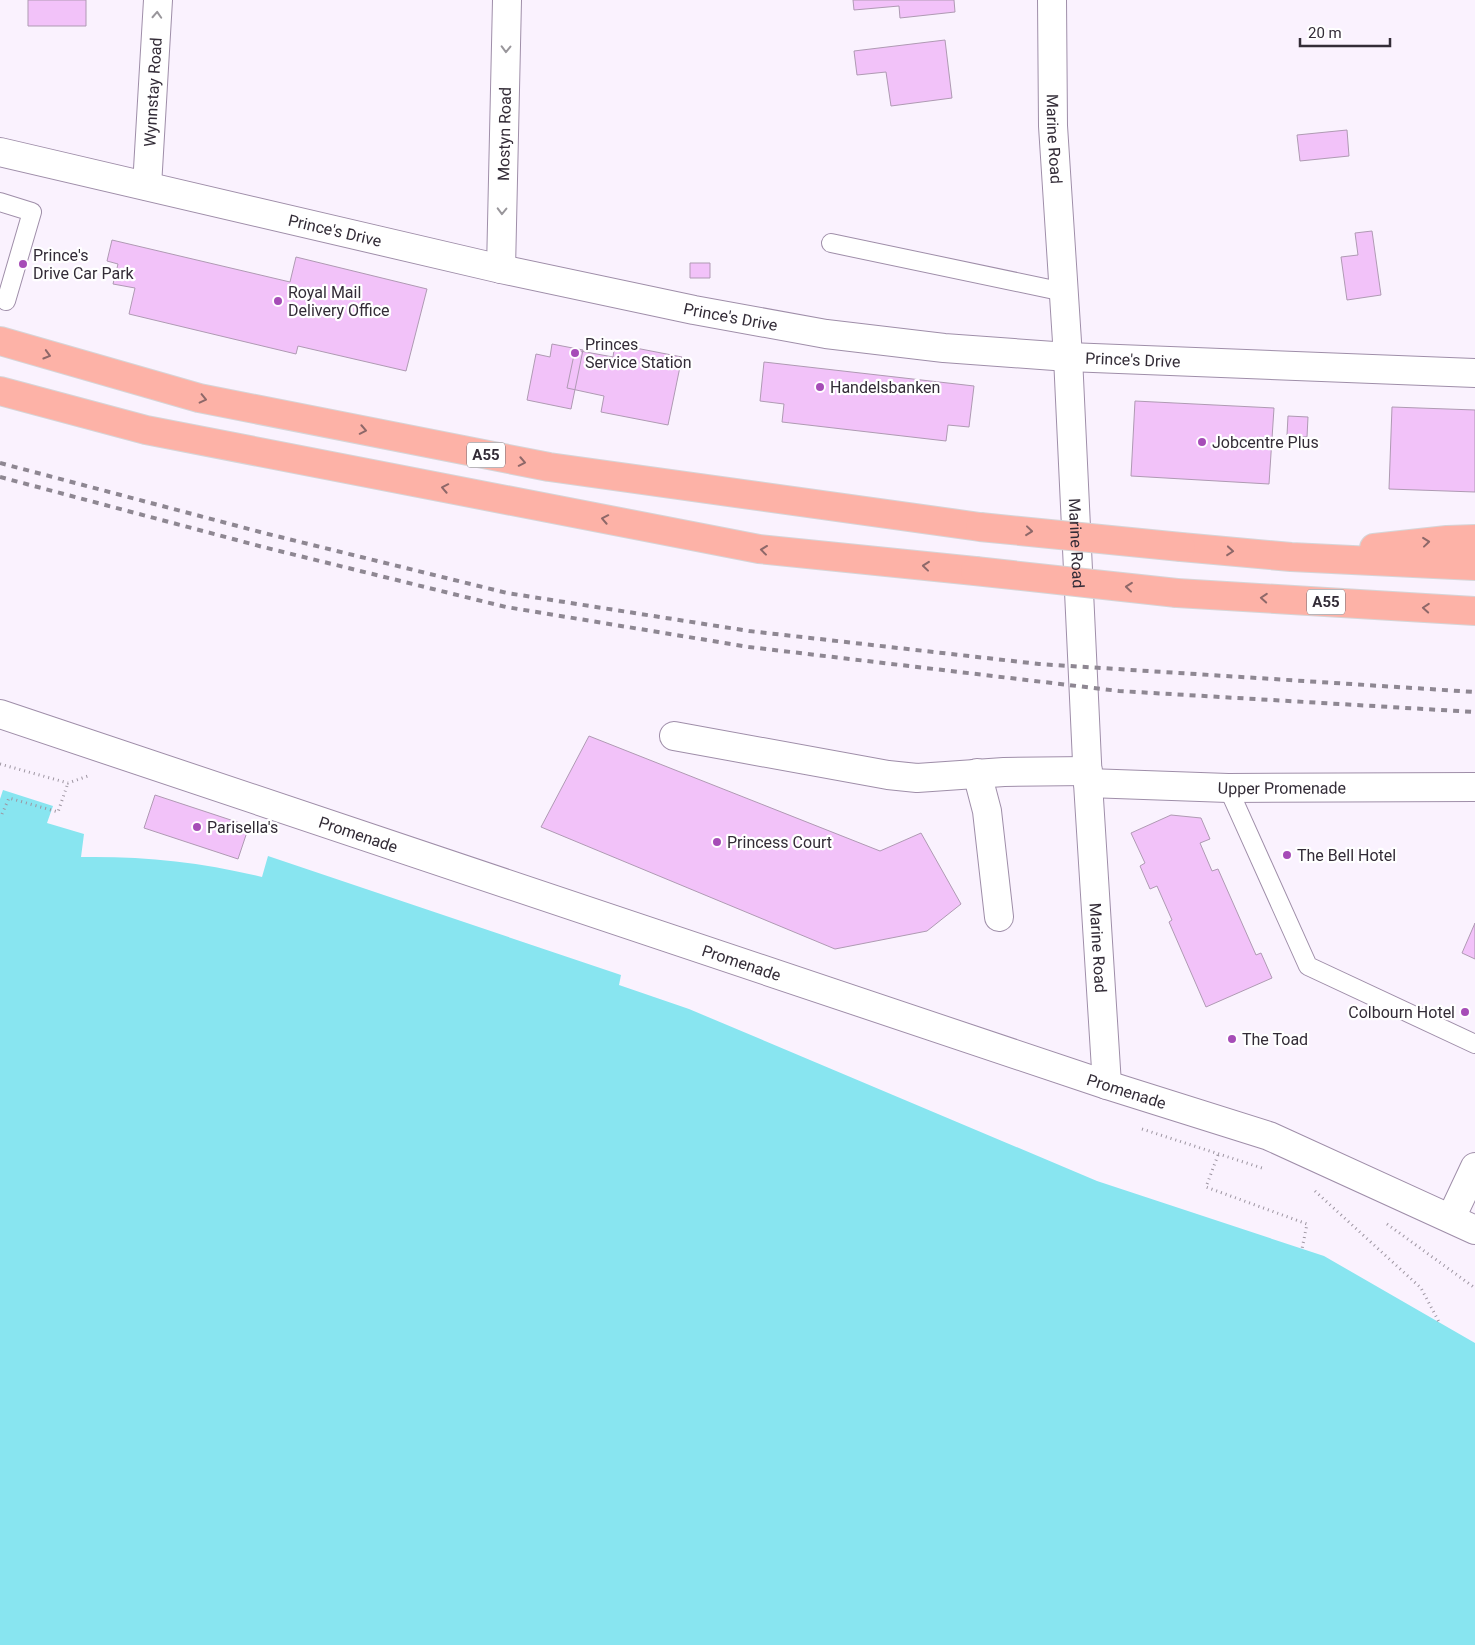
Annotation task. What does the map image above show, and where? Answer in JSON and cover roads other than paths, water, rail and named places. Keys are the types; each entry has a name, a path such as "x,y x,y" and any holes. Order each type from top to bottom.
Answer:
{"highway":[{"name":"A55","path":"0,341 200,398 549,467 980,527 1291,557 1475,566"},
{"name":"A55","path":"0,391 146,430 759,550 1177,593 1475,611"},
{"path":"1291,557 1446,540 1475,540"}],"street":[{"name":"Wynnstay Road","path":"147,186 158,0"},
{"name":"Mostyn Road","path":"501,269 507,0"},
{"name":"Marine Road","path":"1052,0 1052,126 1068,357 1088,777 1106,1085"},
{"name":"Prince's Drive","path":"0,152 501,269 694,310 826,334 944,348 1068,357 1475,372"},
{"name":"Promenade","path":"0,714 1106,1085 1269,1136 1475,1230"},
{"name":"Upper Promenade","path":"674,736 888,775 917,778 977,773 1088,777 1228,788 1475,787"},
{"path":"977,773 987,811 999,918"},
{"path":"1451,1218 1475,1166"}],"lane":[{"path":"0,202 32,212 6,301"},
{"path":"831,243 1064,292"},
{"path":"1228,788 1308,966 1475,1044"}],"water":[{"path":"3,790 53,806 47,823 84,834 81,857 172,861 217,867 262,877 268,856 621,975 619,985 689,1009 1097,1181 1324,1256 1475,1343 1475,1645 0,1645 0,799"}],"railway":[{"path":"0,463 264,533 507,593 749,631 1039,664 1475,692"},
{"path":"0,477 263,547 506,607 749,647 1119,691 1475,712"}],"place":[{"name":"Prince's Drive Car Park","path":"23,264"},
{"name":"Royal Mail Delivery Office","path":"278,301"},
{"name":"Princes Service Station","path":"575,353"},
{"name":"Handelsbanken","path":"820,387"},
{"name":"Jobcentre Plus","path":"1202,442"},
{"name":"Parisella's","path":"197,827"},
{"name":"Princess Court","path":"717,842"},
{"name":"The Bell Hotel","path":"1287,855"},
{"name":"Colbourn Hotel","path":"1465,1012"},
{"name":"The Toad","path":"1232,1039"}]}
